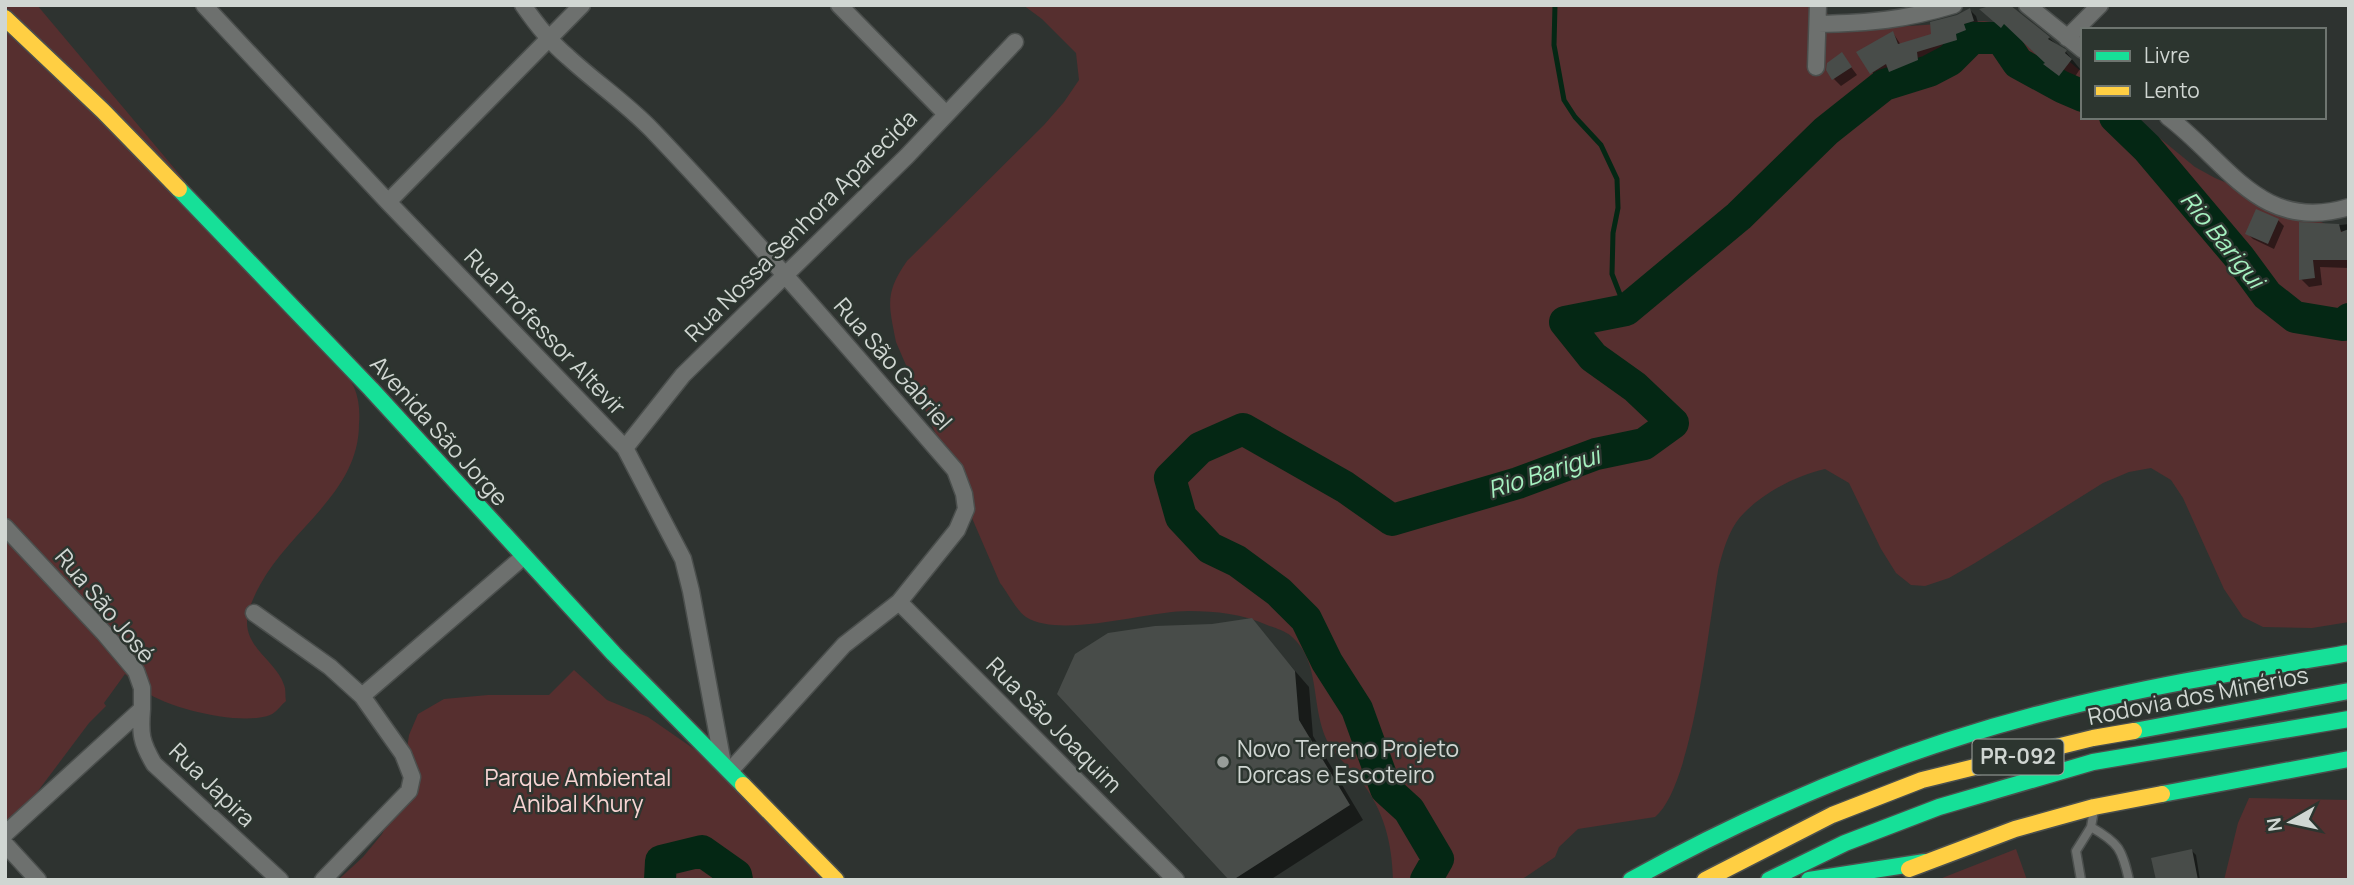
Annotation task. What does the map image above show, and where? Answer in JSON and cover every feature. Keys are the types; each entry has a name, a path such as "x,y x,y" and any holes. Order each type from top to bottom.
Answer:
{"main road":[{"name":"Avenida São Jorge","path":"5,18 103,111 371,389 614,654 836,880"},
{"path":"1630,880 1720,832 1782,804 1973,733 2106,697 2349,653"},
{"name":"Rodovia dos Minérios","path":"1705,880 1832,815 1922,780 2093,738 2349,691"},
{"name":"Rodovia dos Minérios","path":"1769,880 1846,843 1938,807 2093,762 2349,719"},
{"path":"1884,880 2015,829 2094,807 2349,759"},
{"path":"1809,880 1925,862"}],"street":[{"name":"Rua Professor Altevir","path":"204,5 388,202 625,448 683,559 727,767"},
{"name":"Rua São Gabriel","path":"523,5 568,58 622,101 650,128 785,275 955,470 964,494 966,509 957,530 899,601 844,645 727,767"},
{"path":"388,202 582,5"},
{"path":"839,5 946,114"},
{"path":"1816,67 1818,5"},
{"path":"1818,24 1898,20 1954,5"},
{"path":"2027,5 2081,48"},
{"path":"2067,38 2100,5"},
{"name":"Rua Nossa Senhora Aparecida","path":"625,448 683,375 907,156 1015,42"},
{"path":"2170,119 2261,200 2301,214 2330,213 2349,206"},
{"name":"Rua São José","path":"5,527 136,671 142,688 142,709"},
{"path":"362,696 523,557"},
{"name":"Rua São Joaquim","path":"899,601 1176,880"},
{"path":"254,613 330,667 362,696 403,754 412,776 409,791 323,880"},
{"path":"5,834 142,709"},
{"name":"Rua Japira","path":"142,709 140,732 144,747 154,764 280,880"},
{"path":"5,844 38,880"}],"lane":[{"path":"2081,880 2076,851 2091,827 2094,807"},
{"path":"2091,827 2118,845 2123,853 2129,880"}],"green space":[{"path":"5,5 37,5 339,364 354,387 359,424 356,448 348,471 320,510 273,565 258,589 249,612 247,621 251,640 280,677 285,687 286,701 272,714 258,718 206,714 157,698 125,674 104,703 106,706 89,723 5,835"},
{"path":"1023,5 1822,5 1831,19 1864,29 1984,21 2020,27 2046,42 2081,71 2081,119 2136,119 2195,167 2349,236 2349,622 2312,628 2263,627 2243,617 2224,589 2183,498 2171,480 2151,468 2129,472 2103,483 1975,563 1949,578 1925,586 1911,585 1896,573 1881,549 1849,483 1825,469 1792,480 1762,497 1739,518 1731,532 1718,571 1697,702 1680,773 1668,800 1655,817 1578,829 1559,847 1555,857 1521,880 1393,880 1391,853 1381,815 1361,781 1332,749 1320,720 1308,660 1289,634 1248,618 1209,612 1171,612 1082,625 1041,623 1022,614 1000,583 896,342 890,300 895,282 907,261 1044,125 1079,80 1076,53 1042,19"},
{"name":"Parque Ambiental Anibal Khury","path":"574,670 607,700 648,717 697,751 833,880 338,880 363,857 382,834 392,815 401,788 409,735 418,714 444,699 488,695 549,695"},
{"path":"2249,798 2349,800 2349,880 2224,880 2238,823"},
{"path":"2016,849 2027,880 1937,880"}],"building":[{"path":"1993,5 2010,5 2050,37 2048,39 2067,50 2065,53 2072,59 2059,76 2043,64 2045,63 2004,24 2001,28 1979,9"},
{"path":"1970,8 1974,21 1964,24 1966,30 1956,34 1957,40 1917,52 1918,60 1889,72 1886,64 1870,74 1856,52 1893,31 1898,44 1931,34 1930,22 1957,15"},
{"path":"1842,52 1852,67 1832,80 1826,70 1827,63"},
{"path":"2256,209 2279,219 2268,244 2245,234"},
{"path":"2299,222 2339,224 2341,232 2349,229 2349,260 2313,260 2315,278 2299,280"},
{"name":"Novo Terreno Projeto Dorcas e Escoteiro","path":"1252,618 1295,671 1299,720 1350,805 1233,880 1229,880 1057,694 1075,654 1108,633"},
{"path":"2192,849 2198,880 2156,880 2151,858"}],"waterway":[{"path":"1555,5 1554,45 1564,100 1575,117 1601,145 1617,179 1618,208 1613,233 1612,274 1626,310"},
{"name":"Rio Barigui","path":"1426,880 1438,859 1409,810 1386,789 1357,709 1327,662 1306,619 1279,592 1237,561 1210,548 1181,517 1170,478 1200,448 1243,429 1345,487 1392,520 1518,483 1596,454 1644,444 1673,423 1635,387 1593,357 1565,322 1626,310 1739,216 1826,131 1884,85 1929,71 1950,60 1972,38 2001,38 2018,63 2081,95"},
{"name":"Rio Barigui","path":"2117,119 2147,148 2239,257 2267,295 2295,317 2343,325 2349,319"},
{"name":"Rio Barigui","path":"660,880 661,861 702,851 736,875 737,880"}],"traffic: fast":[{"path":"179,189 371,389 614,654 743,785"},
{"path":"1631,880 1731,828 1834,782 1939,744 2047,712 2122,694 2349,653"},
{"path":"2134,731 2349,691"},
{"path":"1769,880 1845,843 1939,807 2093,762 2349,719"},
{"path":"2162,794 2349,759"},
{"path":"1809,880 1925,862"}],"traffic: slow":[{"path":"5,18 103,111 179,189"},
{"path":"1705,880 1832,815 1922,780 2093,738 2134,731"},
{"path":"743,785 836,880"},
{"path":"1909,869 2015,829 2094,807 2162,794"}],"place":[{"name":"Novo Terreno Projeto Dorcas e Escoteiro","path":"1223,762"}]}
